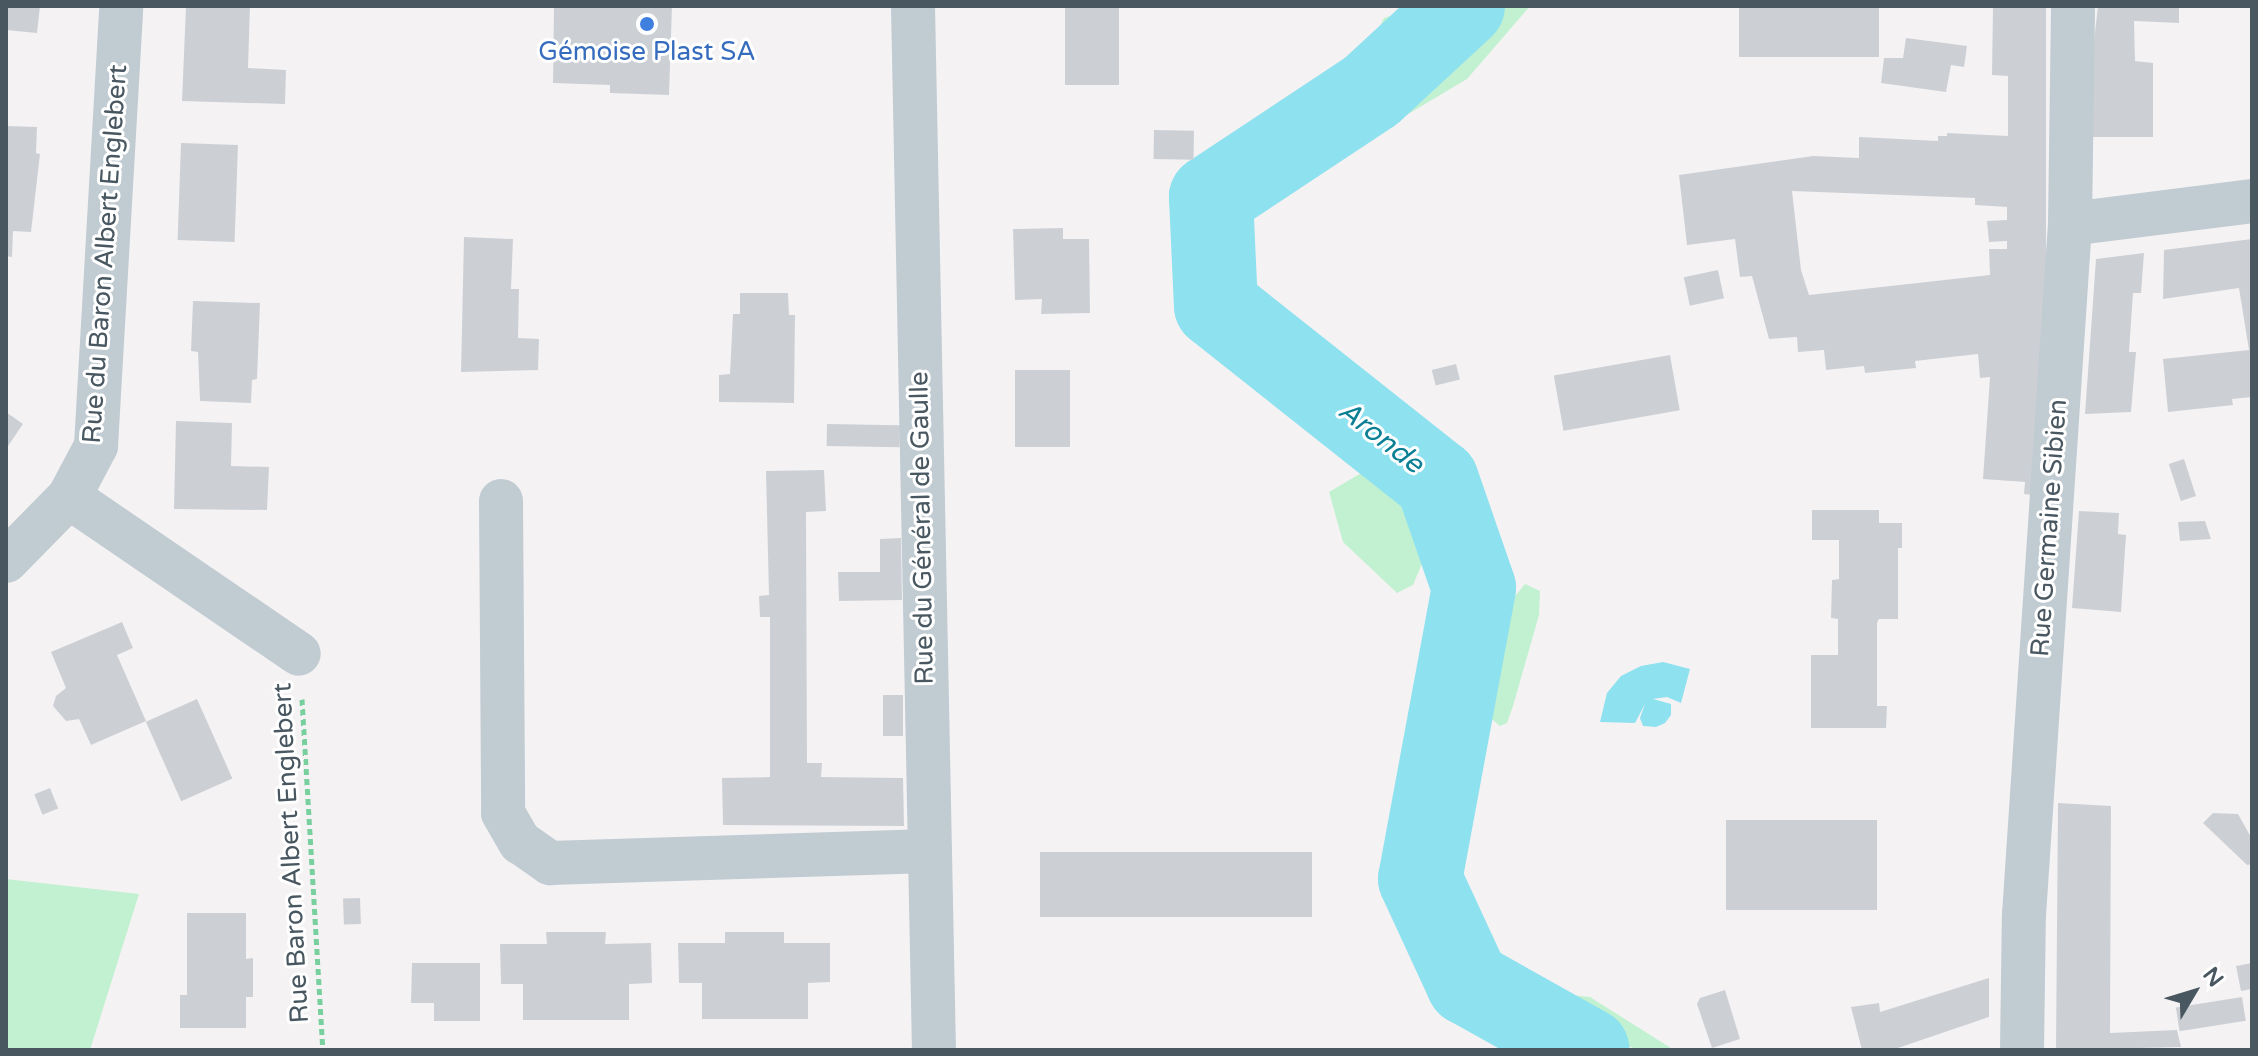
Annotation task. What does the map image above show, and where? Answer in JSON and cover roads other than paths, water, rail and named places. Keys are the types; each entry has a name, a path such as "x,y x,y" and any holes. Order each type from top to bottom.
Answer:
{"street":[{"name":"Rue du Baron Albert Englebert","path":"6,561 69,497 96,446 121,6"},
{"name":"Rue du Général de Gaulle","path":"913,6 934,1050"},
{"name":"Rue Germaine Sibien","path":"2022,1050 2024,915 2070,224 2073,6"},
{"path":"2070,224 2252,201"},
{"path":"69,497 299,654"},
{"path":"501,501 503,813 520,842 550,863 930,851"}],"water":[{"path":"1663,662 1690,669 1681,703 1667,697 1653,699 1671,704 1671,715 1665,723 1656,727 1643,726 1640,718 1645,704 1635,723 1600,722 1607,693 1621,676 1641,666"}],"waterway":[{"name":"Aronde","path":"1463,6 1371,91 1211,197 1216,306 1437,481 1474,588 1420,879 1468,983 1588,1050"}],"place":[{"name":"Gémoise Plast SA","path":"647,24"}]}
